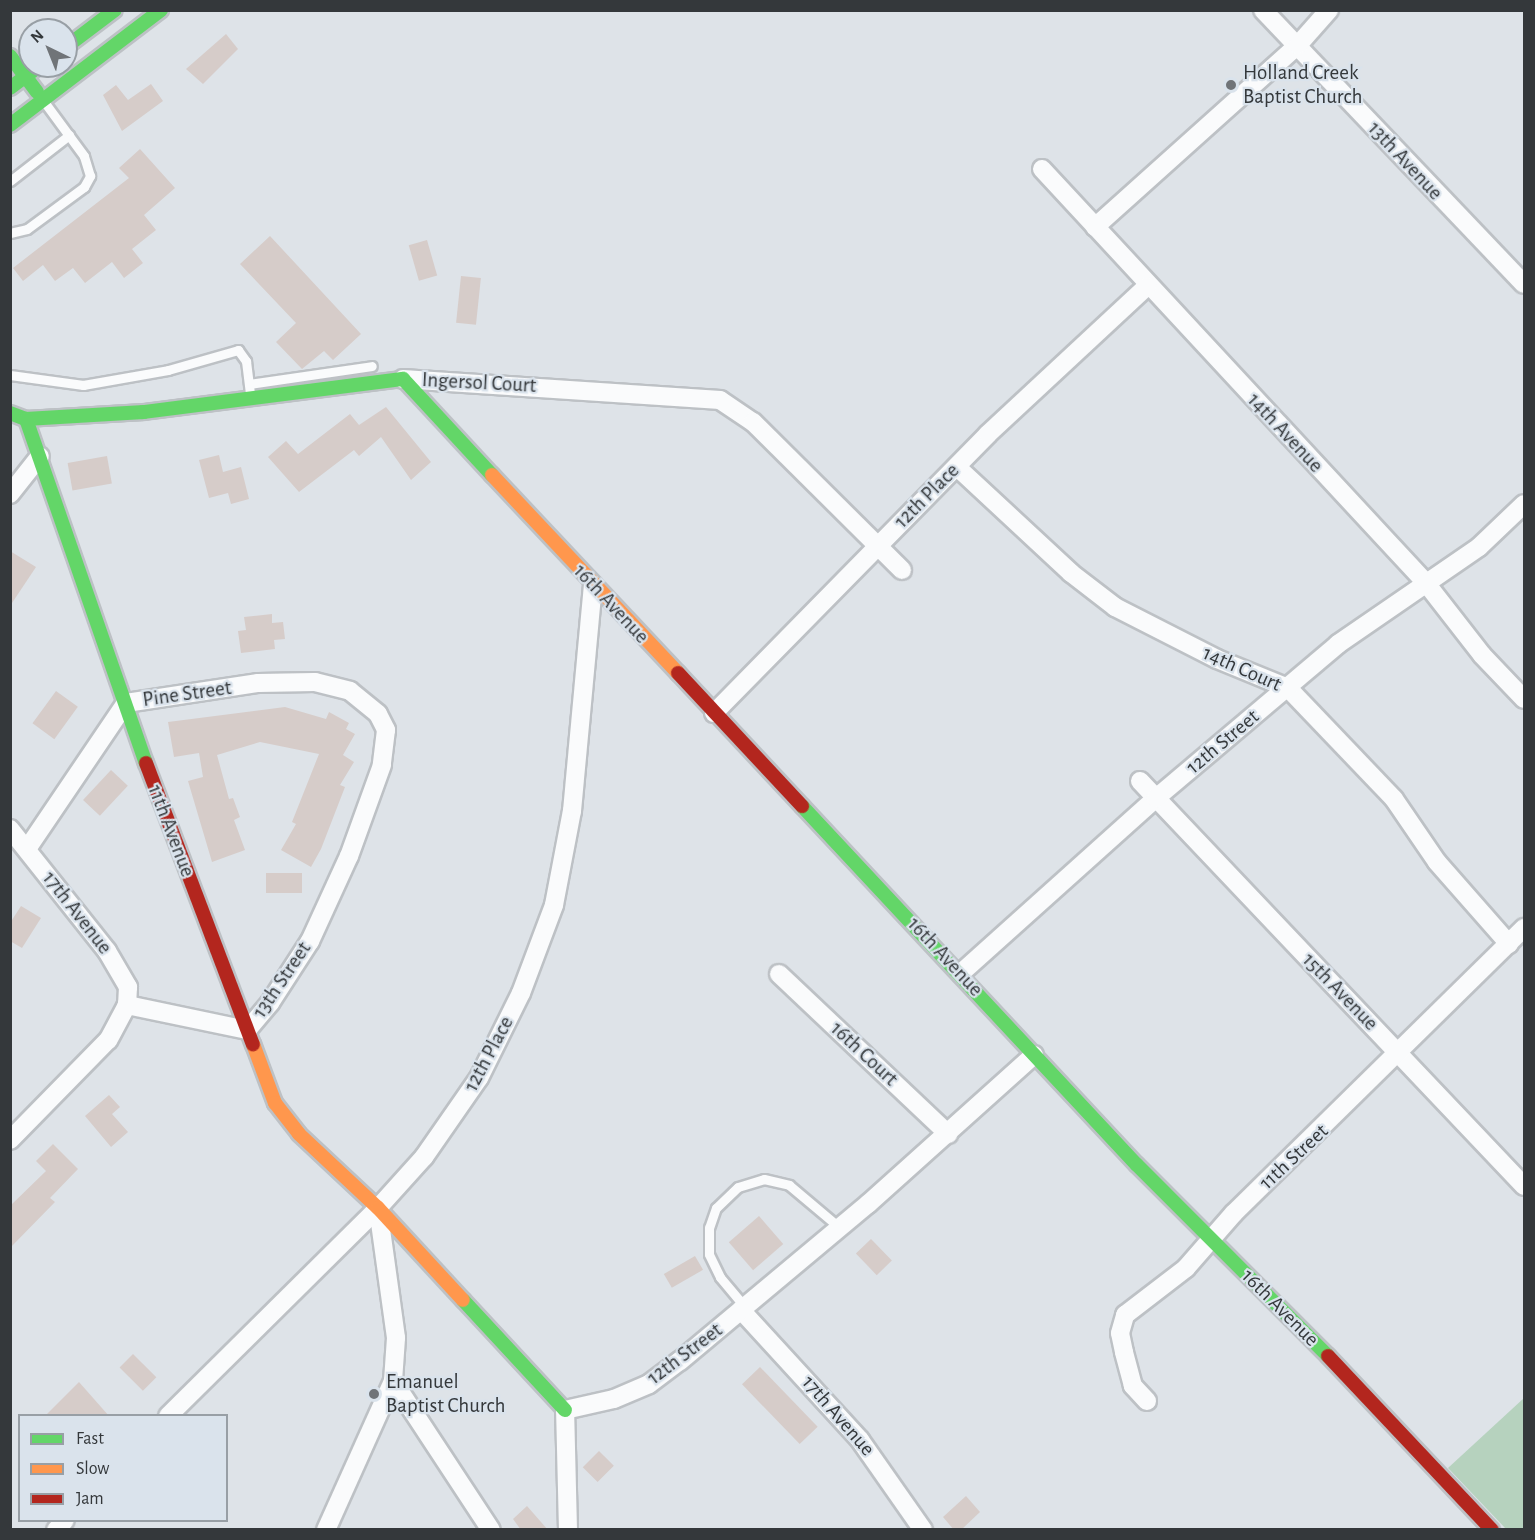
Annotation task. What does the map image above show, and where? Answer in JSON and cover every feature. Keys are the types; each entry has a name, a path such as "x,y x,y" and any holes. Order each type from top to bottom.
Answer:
{"street":[{"path":"78,38 115,10"},
{"path":"10,124 162,10"},
{"name":"13th Avenue","path":"1263,10 1524,284"},
{"path":"1095,227 1298,45 1329,10"},
{"path":"10,88 23,78"},
{"path":"29,78 42,100"},
{"name":"14th Avenue","path":"1042,169 1147,286 1426,583 1482,655 1524,699"},
{"name":"12th Place","path":"714,713 879,543 1147,286"},
{"name":"Ingersol Court","path":"26,419 144,412 250,391 403,379 720,400 753,422 879,543"},
{"name":"16th Avenue","path":"403,379 593,586 961,973 1034,1055 1492,1530"},
{"path":"10,413 26,419"},
{"name":"11th Avenue","path":"26,419 126,703 275,1103 298,1134 378,1208"},
{"path":"10,494 40,456"},
{"name":"14th Court","path":"957,467 1115,607 1217,659 1288,688 1394,799 1437,862 1509,944"},
{"name":"12th Street","path":"961,973 1156,798 1379,612 1479,548 1524,504"},
{"path":"879,543 902,570"},
{"name":"12th Place","path":"170,1414 378,1208 424,1157 479,1078 521,993 554,905 572,811 593,586"},
{"name":"Pine Street","path":"27,849 126,703 258,683 315,682 350,691 378,714"},
{"name":"13th Street","path":"127,1005 247,1030 310,941 349,856 382,765 386,730 378,714"},
{"path":"1140,781 1156,798"},
{"name":"15th Avenue","path":"1156,798 1524,1186"},
{"name":"17th Avenue","path":"10,829 118,968 128,987 127,1005"},
{"name":"11th Street","path":"1146,1401 1133,1386 1124,1352 1120,1334 1125,1315 1186,1268 1211,1240 1524,928"},
{"name":"16th Court","path":"779,974 948,1134"},
{"path":"10,1140 108,1040 127,1005"},
{"name":"12th Street","path":"565,1410 649,1384 840,1228 1034,1055"},
{"path":"326,1530 393,1381 396,1338 378,1208"},
{"path":"378,1208 565,1410 568,1530"},
{"name":"17th Avenue","path":"743,1309 860,1440 923,1530"},
{"path":"393,1381 491,1530"}],"lane":[{"path":"10,233 27,229 84,187 90,176 84,156 42,100"},
{"path":"10,167 14,178 69,135"},
{"path":"10,375 82,385 168,370 238,350 246,361 250,391 372,366"},
{"name":"12th Street","path":"743,1309 720,1278 710,1254 709,1228 716,1208 738,1187 764,1179 789,1185 840,1228"}],"green space":[{"path":"1524,1398 1524,1529 1506,1529 1448,1468"}],"building":[{"path":"226,34 238,49 203,84 186,69"},
{"path":"151,84 163,101 122,131 103,95 116,85 128,100"},
{"path":"140,149 175,188 144,215 156,230 132,249 143,263 124,278 112,262 85,283 73,268 55,281 43,265 23,281 13,268 129,178 119,168"},
{"path":"270,236 361,334 333,360 324,351 302,369 276,342 296,323 240,264"},
{"path":"427,240 437,276 419,281 409,245"},
{"path":"461,276 481,278 476,325 456,323"},
{"path":"386,407 431,462 411,480 381,437 359,456 354,450 299,492 268,457 286,441 298,454 350,414 359,425"},
{"path":"219,455 223,472 241,467 249,499 231,504 228,493 209,498 199,460"},
{"path":"107,456 112,484 72,491 68,463"},
{"path":"10,551 36,567 10,606"},
{"path":"272,614 272,623 283,622 285,639 274,640 275,649 241,653 238,631 246,630 244,617"},
{"path":"56,691 78,707 54,739 32,723"},
{"path":"285,707 326,719 329,712 349,723 346,729 355,734 343,755 354,762 340,785 345,787 321,849 311,867 281,850 296,824 292,822 319,754 260,742 217,755 229,799 233,798 240,817 234,820 245,850 212,862 188,781 203,777 199,753 174,757 168,722"},
{"path":"111,770 128,786 100,816 83,800"},
{"path":"266,873 302,873 302,893 266,893"},
{"path":"21,906 41,918 22,948 10,941 10,923"},
{"path":"109,1095 120,1107 112,1114 128,1132 111,1147 85,1116"},
{"path":"53,1144 78,1169 50,1198 55,1202 10,1248 10,1206 46,1171 36,1161"},
{"path":"759,1216 783,1244 753,1270 729,1242"},
{"path":"871,1239 892,1261 877,1275 856,1254"},
{"path":"695,1256 703,1270 672,1288 664,1274"},
{"path":"133,1354 156,1377 143,1391 120,1367"},
{"path":"760,1367 818,1427 800,1444 742,1384"},
{"path":"79,1382 107,1414 47,1414"},
{"path":"599,1451 614,1466 598,1482 583,1467"},
{"path":"966,1496 980,1512 961,1530 954,1530 943,1517"},
{"path":"527,1506 548,1530 521,1530 513,1519"}],"traffic: fast":[{"path":"78,38 115,10"},
{"path":"10,125 161,10"},
{"path":"10,56 37,92"},
{"path":"10,88 23,78"},
{"path":"10,413 26,419 144,412 403,379 492,475"},
{"path":"26,419 146,763"},
{"path":"802,806 1137,1165 1328,1356"},
{"path":"463,1300 565,1410"}],"traffic: slow":[{"path":"492,475 678,673"},
{"path":"253,1044 275,1103 299,1134 378,1208 463,1300"}],"traffic: jam":[{"path":"678,673 802,806"},
{"path":"146,763 253,1044"},
{"path":"1328,1356 1492,1530"}],"place":[{"name":"Holland Creek Baptist Church","path":"1231,85"},
{"name":"Emanuel Baptist Church","path":"374,1394"}]}
